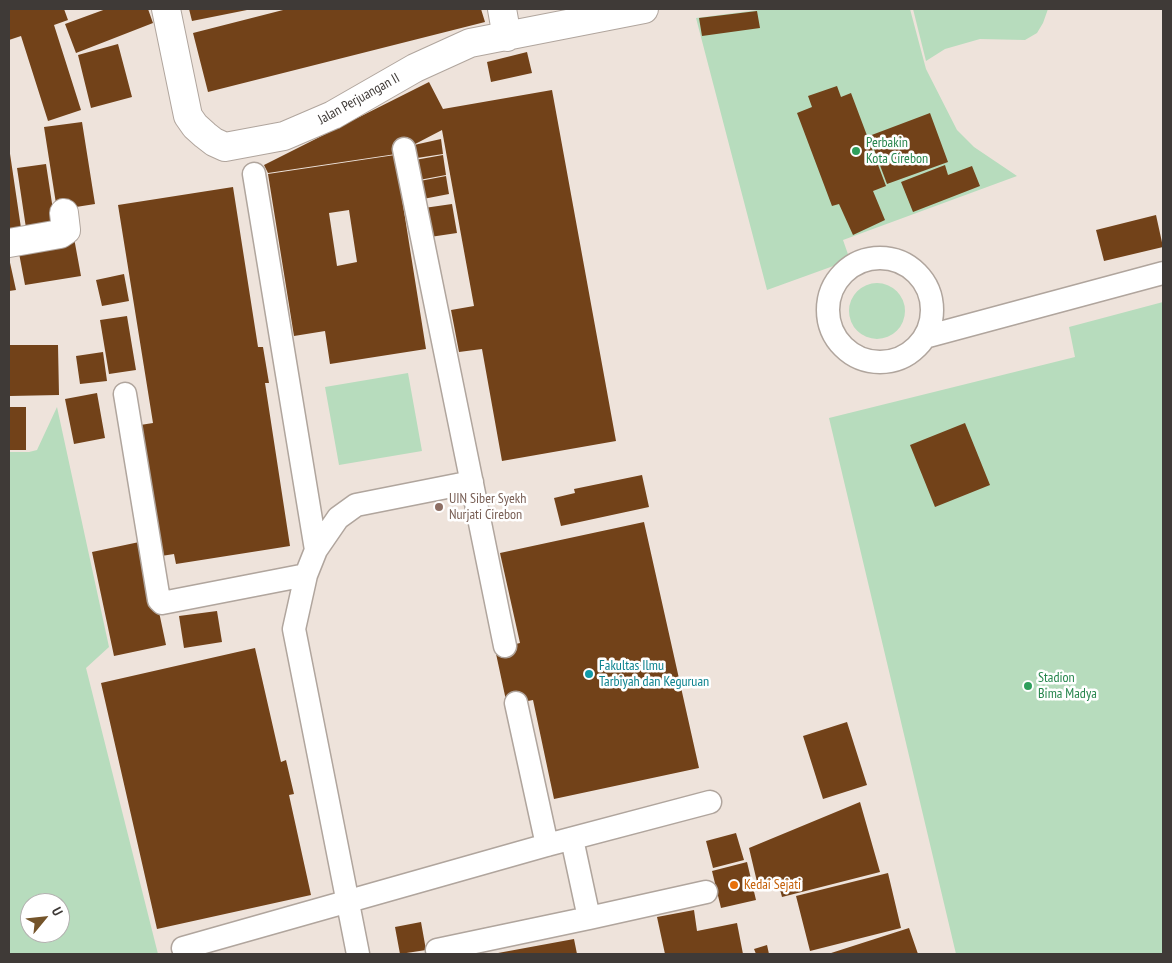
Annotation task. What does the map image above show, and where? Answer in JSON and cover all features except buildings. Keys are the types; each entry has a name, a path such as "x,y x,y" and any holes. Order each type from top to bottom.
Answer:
{"street":[{"name":"Jalan Perjuangan II","path":"166,9 188,116 205,135 214,142 225,146 284,136 333,115 414,68 470,43 644,9"},
{"path":"502,9 507,37"},
{"path":"9,243 60,234 66,230 64,213"}],"lane":[{"path":"404,149 505,646"},
{"path":"254,174 316,550"},
{"path":"925,337 932,318 931,298 922,279 907,265 888,258 868,259 849,268 836,283 828,302 829,322 838,341 853,355 872,362 893,360 911,352 925,337 1163,273"},
{"path":"125,394 159,600 162,603 306,574"},
{"path":"358,954 294,629 306,574 316,550 338,518 356,505 472,482"},
{"path":"516,704 546,846"},
{"path":"182,948 710,802"},
{"path":"572,839 588,918"},
{"path":"437,950 706,892"}],"green space":[{"name":"Perbakin Kota Cirebon","path":"766,9 910,9 926,69 957,130 974,147 1017,176 843,240 850,260 767,290 696,18"},
{"path":"913,9 1048,9 1037,33 1025,40 980,39 945,49 926,61"},
{"path":"871,283 883,283 897,291 905,305 903,322 897,331 883,339 871,339 861,334 854,327 849,317 849,305 854,295 861,288"},
{"name":"Stadion Bima Madya","path":"1163,302 1163,954 956,954 829,418 1075,357 1069,327"},
{"path":"408,373 422,451 339,465 325,387"},
{"path":"57,407 109,647 86,668 158,954 9,954 9,452 37,450"}],"place":[{"name":"Perbakin Kota Cirebon","path":"856,151"},
{"name":"UIN Siber Syekh Nurjati Cirebon","path":"439,507"},
{"name":"Fakultas Ilmu Tarbiyah dan Keguruan","path":"589,674"},
{"name":"Stadion Bima Madya","path":"1028,686"},
{"name":"Kedai Sejati","path":"734,885"}]}
